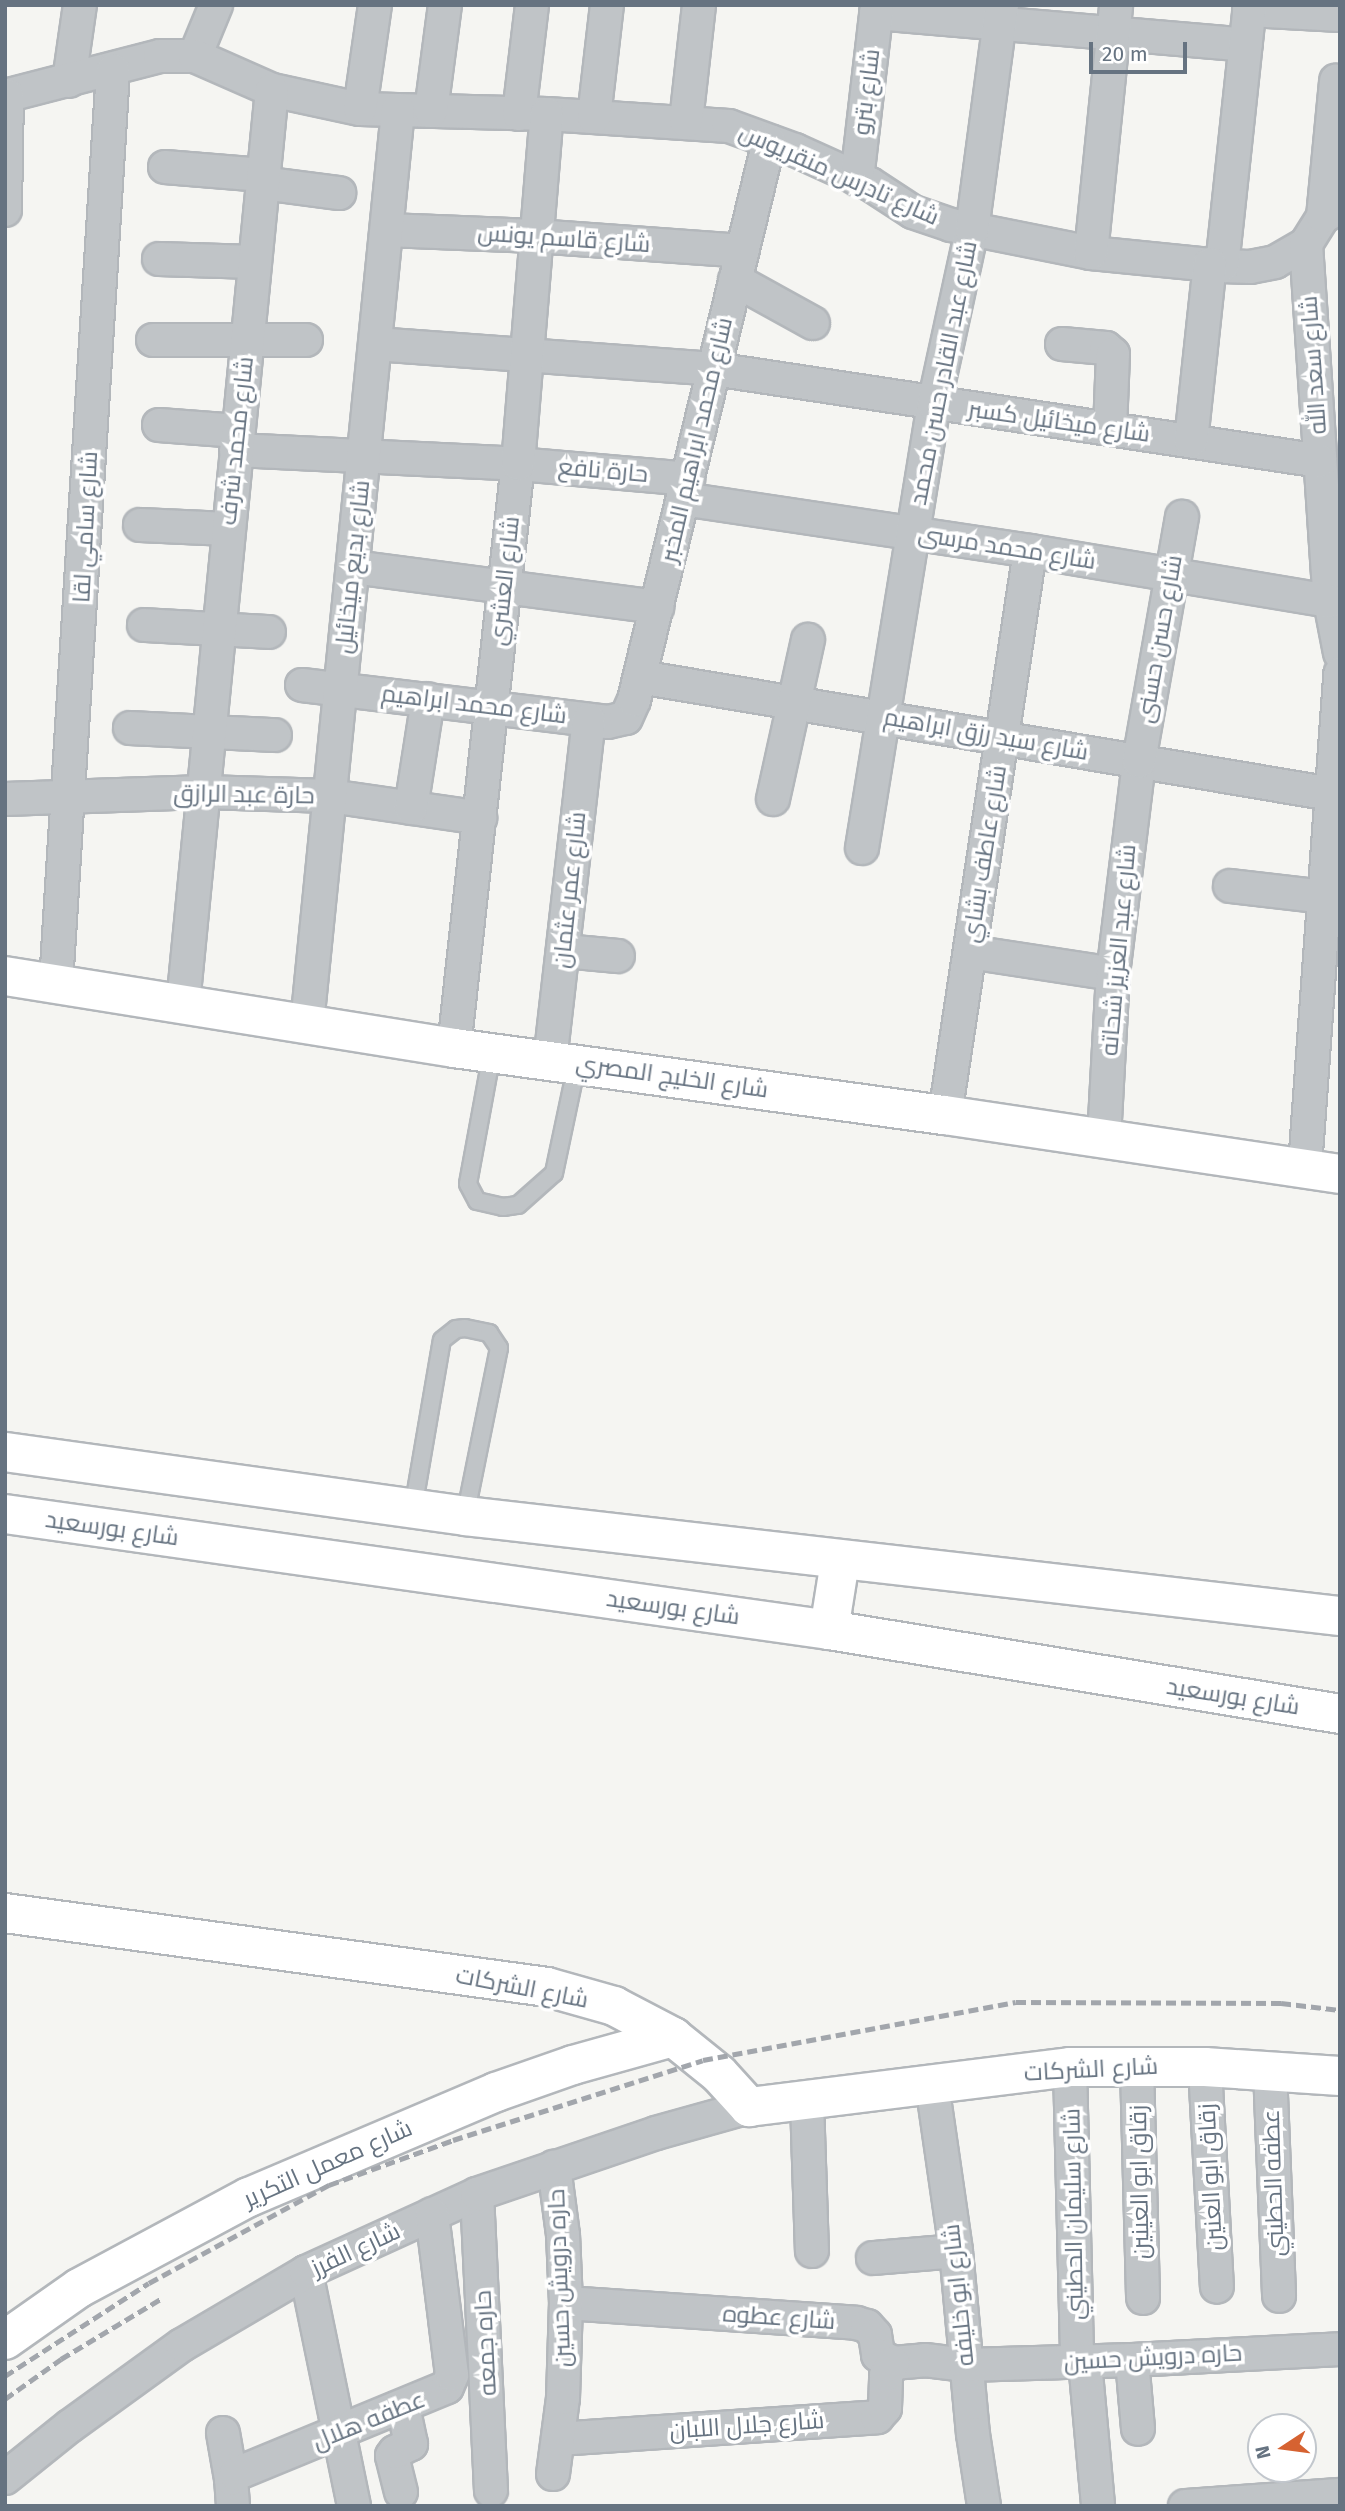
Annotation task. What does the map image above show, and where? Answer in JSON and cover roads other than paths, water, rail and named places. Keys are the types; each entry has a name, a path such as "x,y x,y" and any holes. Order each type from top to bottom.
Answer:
{"main road":[{"name":"شارع الخليج المصري","path":"5,976 454,1048 1322,1170"},
{"path":"5,1452 465,1516 1332,1621"},
{"name":"شارع بورسعيد","path":"5,1514 1331,1702"},
{"path":"829,1630 841,1561"},
{"name":"شارع الشركات","path":"5,1913 547,1987 614,2006 673,2037 719,2074 750,2107 807,2102 1070,2067 1205,2067 1340,2076"},
{"name":"شارع معمل التكرير","path":"5,2340 79,2288 249,2197 496,2092 573,2065 673,2037"}],"street":[{"path":"69,80 80,5"},
{"path":"195,56 216,5"},
{"path":"360,109 375,5"},
{"path":"431,111 445,5"},
{"name":"شارع العشري","path":"454,1048 518,464 527,353 535,236 532,5"},
{"path":"594,117 607,5"},
{"path":"686,121 699,5"},
{"path":"1191,441 1249,8 1340,15"},
{"path":"877,9 1114,19 1246,45"},
{"name":"شارع بترو","path":"857,179 877,9"},
{"name":"شارع عبد القادر حسن محمد","path":"862,848 934,404 972,230 1001,15"},
{"path":"1091,253 1114,19"},
{"name":"شارع تادرس منقريوس","path":"6,96 160,56 195,56 272,90 360,109 533,114 729,125 857,179 913,212 972,230 1091,253 1216,265 1250,267 1275,262 1306,244 1331,212"},
{"name":"شارع سامي لقا","path":"56,984 113,70"},
{"path":"1331,212 1336,81"},
{"name":"شارع محمد شرف","path":"183,1004 272,90"},
{"path":"5,211 6,96"},
{"name":"شارع بديع ميخائيل","path":"307,1024 398,111"},
{"name":"شارع محمد ابراهيم المخبر","path":"599,721 626,718 631,711 769,141"},
{"path":"165,167 262,179 339,193"},
{"name":"شارع قاسم يونس","path":"387,230 535,236 738,266"},
{"name":"شارع سعد الله","path":"1306,244 1330,601 1340,653"},
{"path":"159,259 254,262"},
{"path":"738,266 813,323"},
{"path":"153,340 306,340"},
{"name":"شارع ميخائيل كسبر","path":"375,344 527,353 714,369 1320,460"},
{"path":"1062,344 1106,348 1114,354 1110,429"},
{"name":"حارة نافع","path":"159,425 237,440 364,456 518,464 685,489"},
{"name":"شارع محمد مرسى","path":"685,489 912,533 1330,601"},
{"name":"شارع حسن حسنى","path":"1139,761 1182,517"},
{"path":"140,524 229,529"},
{"name":"شارع عاطف بشاي","path":"945,1115 1030,551"},
{"path":"353,567 657,607"},
{"path":"144,625 269,632"},
{"path":"773,799 808,640"},
{"path":"1322,1170 1325,897 1340,673"},
{"name":"شارع سيد رزق ابراهيم","path":"640,677 1331,794"},
{"name":"شارع محمد ابراهيم","path":"302,685 341,687 599,721"},
{"path":"411,808 428,699"},
{"name":"شارع عمر عثمان","path":"564,1062 564,951 599,721"},
{"path":"130,727 275,735"},
{"name":"شارع عبد العزيز شحاته","path":"1104,1139 1113,974 1139,761"},
{"name":"حارة عبد الرازق","path":"5,799 69,799 204,792 330,796 480,818"},
{"path":"1230,886 1325,897"},
{"path":"564,951 618,956"},
{"path":"970,952 1113,974"},
{"name":"شارع سليمان الحطيني","path":"1070,2067 1081,2362 1098,2506"},
{"name":"زقاق ابو العينين","path":"1137,2067 1143,2298"},
{"name":"زقاق ابو العنين","path":"1205,2067 1217,2287"},
{"name":"عطفه الحطيني","path":"1270,2070 1279,2297"},
{"name":"شارع ابو خليفه","path":"932,2084 956,2251 966,2365 984,2506"},
{"path":"807,2102 812,2251"},
{"name":"شارع الفرز","path":"5,2478 70,2426 182,2345 306,2272 477,2194 669,2129 750,2107"},
{"name":"حاره درويش حسين","path":"553,2474 564,2386 566,2303 563,2235 554,2167"},
{"name":"حاره جمعه","path":"477,2194 488,2372 491,2491"},
{"name":"عطفه هلال","path":"232,2492 340,2434 442,2391 452,2375 432,2214"},
{"path":"873,2258 956,2251"},
{"path":"306,2272 354,2506"},
{"name":"شارع عطوه","path":"566,2303 856,2323 867,2326 875,2334 878,2355 893,2363"},
{"name":"حاره درويش حسين","path":"966,2365 1340,2349"},
{"path":"893,2363 925,2360 966,2365"},
{"path":"1132,2360 1138,2429"},
{"name":"شارع جلال اللبان","path":"558,2439 877,2417 885,2408 886,2375 893,2363"},
{"path":"401,2492 393,2456 395,2452 411,2444 403,2407"},
{"path":"223,2433 232,2492"},
{"path":"1185,2506 1340,2495"}],"lane":[{"path":"492,1053 468,1184 477,1201 503,1207 519,1205 554,1173 564,1062"},
{"path":"413,1509 442,1340 456,1329 465,1328 489,1334 499,1349 465,1516"}],"railway":[{"path":"5,2376 149,2283 329,2185 453,2140 703,2060 1016,2002 1281,2003 1340,2010"},
{"path":"5,2399 61,2359 162,2298"}]}
